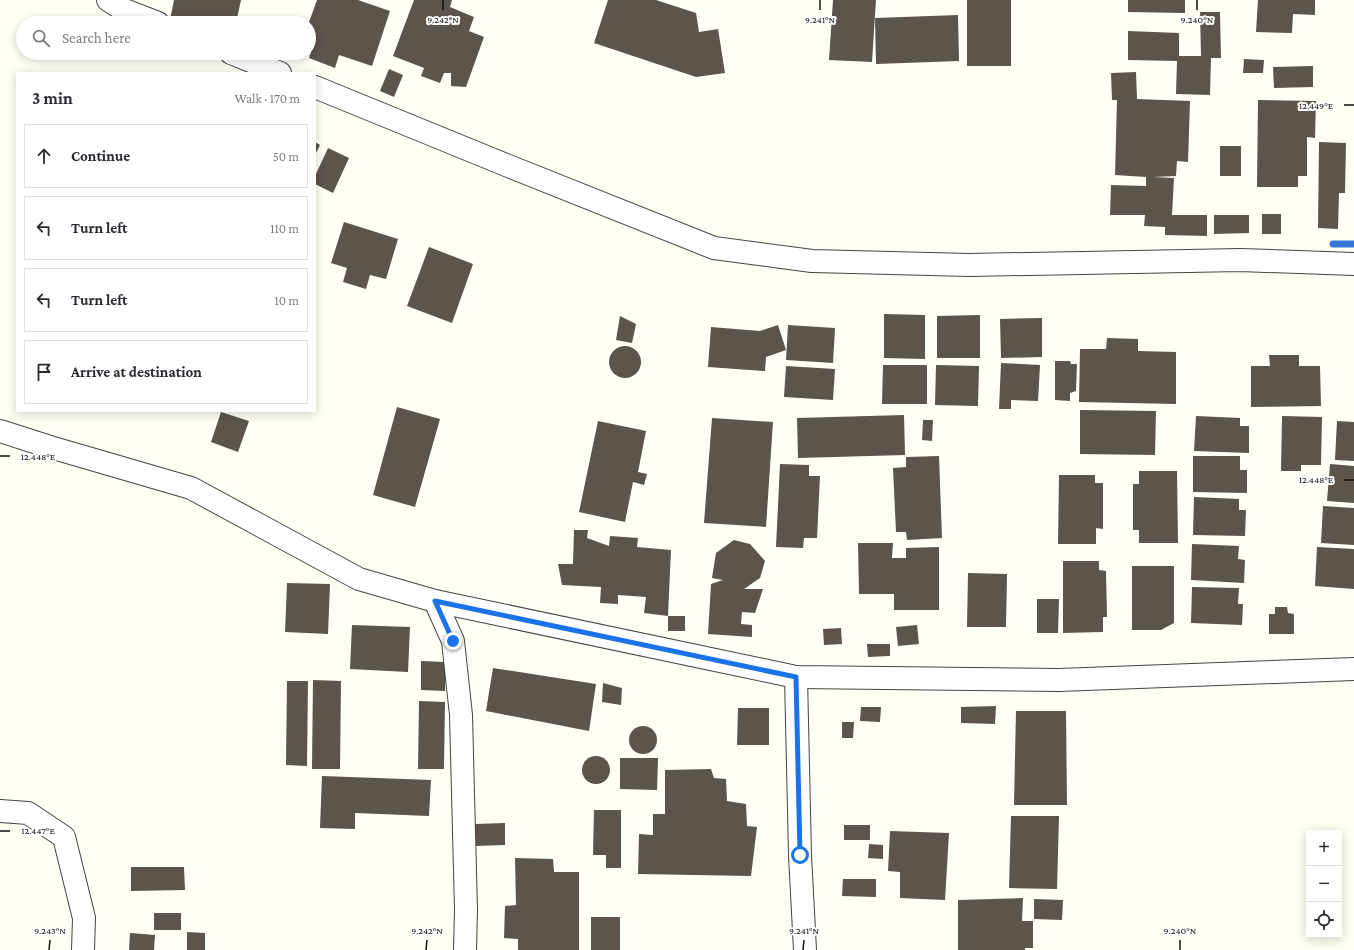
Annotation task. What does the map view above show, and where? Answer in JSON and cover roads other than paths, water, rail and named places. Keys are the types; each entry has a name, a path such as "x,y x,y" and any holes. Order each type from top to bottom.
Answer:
{"street":[{"path":"108,0 141,16"},
{"path":"248,60 278,72"},
{"path":"316,88 714,248 812,261 969,265 1240,260 1354,264"},
{"path":"0,431 191,488 359,579 435,601 796,677 1059,680 1354,669"},
{"path":"435,601 453,641 461,715 466,910 465,950"},
{"path":"796,677 800,855 805,950"},
{"path":"0,811 28,813 64,837 84,918 83,950"}],"waterway":[{"path":"1333,244 1354,244"}]}
